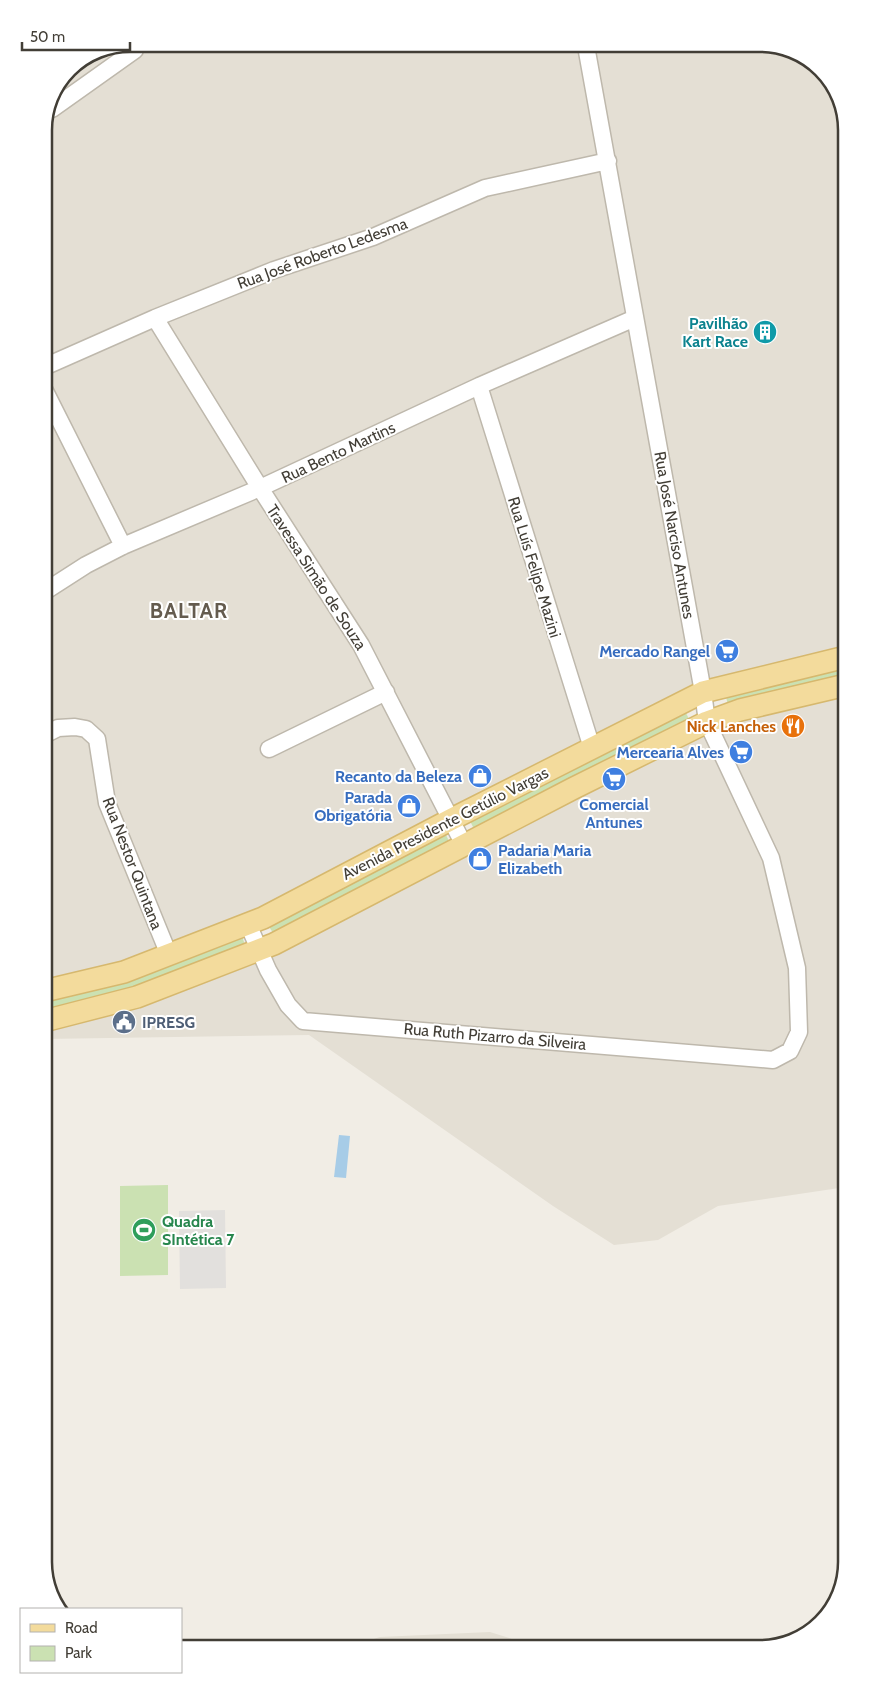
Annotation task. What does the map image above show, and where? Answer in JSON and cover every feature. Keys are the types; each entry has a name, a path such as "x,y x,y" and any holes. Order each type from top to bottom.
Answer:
{"main road":[{"name":"Avenida Presidente Getúlio Vargas","path":"53,989 124,972 262,918 703,692 838,659"},
{"name":"Avenida Presidente Getúlio Vargas","path":"53,1019 137,997 274,944 574,788 707,722 740,710 838,687"}],"street":[{"path":"57,105 131,53"},
{"name":"Rua José Narciso Antunes","path":"587,53 707,722 771,858 797,968 799,1032 790,1051 773,1060"},
{"name":"Rua José Roberto Ledesma","path":"53,363 155,318 274,270 373,237 485,188 608,161"},
{"name":"Travessa Simão de Souza","path":"155,318 260,488 361,645 464,845"},
{"name":"Rua Bento Martins","path":"53,586 86,565 123,546 260,488 479,386 635,318"},
{"name":"Rua Luís Felipe Mazini","path":"479,386 592,748"},
{"path":"53,407 123,546"},
{"path":"269,749 386,692"},
{"name":"Rua Nestor Quintana","path":"53,730 58,728 75,727 86,729 97,739 107,804 169,955"},
{"name":"Rua Ruth Pizarro da Silveira","path":"248,924 258,949 288,1005 304,1021 773,1060"}],"shaded area":[{"path":"140,53 582,53 602,157 482,184 53,358 53,126 55,113"},
{"path":"592,53 764,53 779,55 798,63 815,75 832,101 836,116 838,131 838,652 706,684"},
{"path":"123,54 61,97 69,83 79,72 92,63 106,57"},
{"path":"604,167 630,315 262,482 161,320 486,192"},
{"path":"153,323 253,486 126,541 53,398 53,367"},
{"path":"632,325 698,687 594,738 484,389"},
{"path":"476,392 586,742 453,811 267,490"},
{"path":"53,417 117,544 53,581"},
{"path":"258,493 384,697 445,814 249,917 170,947 111,802 101,737 53,731 53,592 89,569"},
{"path":"838,687 838,1188 718,1206 658,1240 614,1245 553,1206 309,1035 53,1039 53,1017 179,980 707,722"},
{"path":"72,731 93,742 162,950 53,981 53,736"},
{"path":"225,1210 226,1288 180,1289 179,1211"},
{"path":"490,1632 515,1640 370,1640 380,1637"}],"green space":[{"path":"838,669 838,679 728,705 726,697"},
{"path":"685,711 689,719 474,829 470,821"},
{"path":"446,835 450,843 273,933 268,925"},
{"path":"242,936 245,945 133,988 53,1009 53,1000 130,979"},
{"name":"Quadra SIntética 7","path":"168,1185 168,1275 120,1276 120,1186"}],"water":[{"path":"339,1135 350,1136 346,1178 334,1177"}],"place":[{"name":"Pavilhão Kart Race","path":"765,332"},
{"name":"Mercado Rangel","path":"727,651"},
{"name":"Nick Lanches","path":"793,726"},
{"name":"Mercearia Alves","path":"741,752"},
{"name":"Recanto da Beleza","path":"480,776"},
{"name":"Comercial Antunes","path":"614,779"},
{"name":"Parada Obrigatória","path":"409,806"},
{"name":"Padaria Maria Elizabeth","path":"480,859"},
{"name":"IPRESG","path":"124,1022"},
{"name":"Quadra SIntética 7","path":"144,1230"}],"district":[{"name":"BALTAR","path":"189,611"}]}
